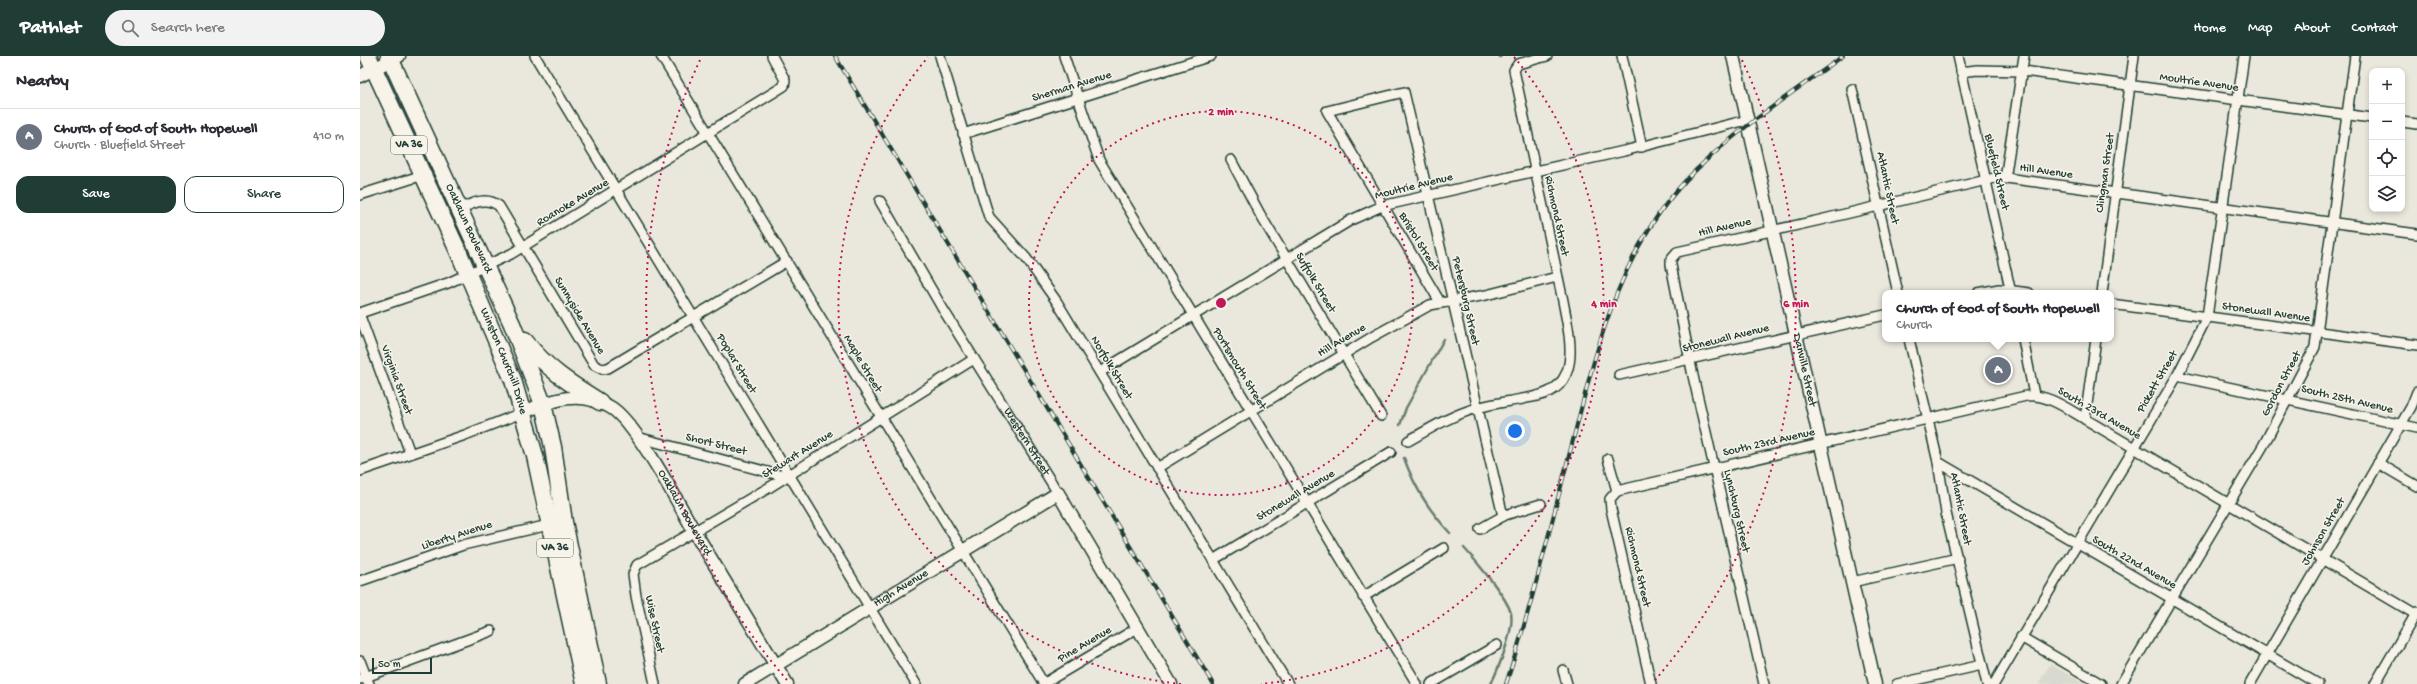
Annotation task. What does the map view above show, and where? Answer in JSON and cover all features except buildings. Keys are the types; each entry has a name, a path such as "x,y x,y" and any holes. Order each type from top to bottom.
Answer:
{"highway":[{"name":"Oaklawn Boulevard","path":"393,58 512,324 543,404"},
{"name":"Winston Churchill Drive","path":"367,67 423,175 505,359 524,412 557,523 598,684"},
{"path":"512,324 537,357 560,378 600,402"},
{"name":"Winston Churchill Drive","path":"543,404 553,447 557,523 584,684"}],"street":[{"name":"Poplar Street","path":"535,56 916,684"},
{"name":"Maple Street","path":"662,56 962,552 1044,684"},
{"name":"Roanoke Avenue","path":"360,314 468,275 486,267 523,247 616,191 784,86 786,80 772,56"},
{"name":"Norfolk Street","path":"940,56 989,217 1039,274 1100,372 1288,684"},
{"name":"Portsmouth Street","path":"1064,56 1099,160 1417,684"},
{"name":"Sherman Avenue","path":"964,134 1211,56"},
{"name":"Richmond Street","path":"1477,408 1546,394 1561,384 1568,371 1570,338 1514,70 1515,66 1547,56"},
{"path":"1622,56 1642,147"},
{"name":"Danville Street","path":"1733,56 1875,684"},
{"name":"Bluefield Street","path":"1958,56 2011,290"},
{"path":"2005,179 2023,71 2024,56"},
{"name":"Clingman Street","path":"2102,290 2134,56"},
{"name":"Pickett Street","path":"1994,684 2076,543 2177,376 2207,317 2224,208 2244,56"},
{"name":"Gordon Street","path":"2121,684 2289,399 2315,347 2355,56"},
{"path":"367,67 393,58"},
{"name":"Moultrie Avenue","path":"1961,72 1977,70 2023,71 2369,118"},
{"name":"Atlantic Street","path":"1852,89 1897,290"},
{"name":"Petersburg Street","path":"1327,111 1404,92 1503,516"},
{"name":"Bristol Street","path":"1327,111 1440,302"},
{"name":"Moultrie Avenue","path":"1100,372 1351,220 1382,206 1428,194 1642,147 1747,120"},
{"path":"2405,122 2417,124"},
{"name":"Suffolk Street","path":"1231,160 1243,185 1381,416"},
{"path":"360,195 423,175"},
{"name":"Hill Avenue","path":"1677,252 1820,220 1999,177 2417,234"},
{"name":"Sunnyside Avenue","path":"460,209 483,200 494,203 498,206 597,367 608,368 786,261"},
{"name":"Western Street","path":"880,201 974,359 1058,493 1172,684"},
{"name":"Lynchburg Street","path":"1677,252 1671,259 1671,265 1714,468 1764,684"},
{"name":"Hill Avenue","path":"1157,468 1250,410 1405,318 1440,302 1486,295 1558,277"},
{"name":"Stonewall Avenue","path":"2114,304 2417,345"},
{"name":"Virginia Street","path":"360,314 410,453"},
{"name":"Stonewall Avenue","path":"1619,375 1691,360 1882,316"},
{"name":"Atlantic Street","path":"1910,342 1938,462 1946,513 1987,684"},
{"path":"2024,342 2034,395"},
{"path":"2085,418 2096,342"},
{"name":"Stewart Avenue","path":"634,569 637,565 788,475 974,359"},
{"name":"South 25th Avenue","path":"2177,376 2289,399 2417,428"},
{"name":"Johnson Street","path":"2250,684 2401,424 2417,392"},
{"name":"South 23rd Avenue","path":"1616,491 2034,395 2047,397 2085,418 2133,448 2417,614"},
{"name":"Oaklawn Boulevard","path":"524,412 566,397 583,397 600,402 621,415 637,437 787,684"},
{"path":"1408,441 1450,417 1477,408"},
{"path":"360,471 466,435 524,412"},
{"name":"Short Street","path":"637,437 779,475 788,475"},
{"name":"Stonewall Avenue","path":"1213,560 1391,452"},
{"name":"Richmond Street","path":"1608,459 1616,491 1610,499 1611,509 1651,684"},
{"name":"South 22nd Avenue","path":"1938,462 2318,684"},
{"path":"2378,463 2417,486"},
{"name":"High Avenue","path":"745,684 1058,493"},
{"path":"1480,529 1503,516 1541,504"},
{"name":"Liberty Avenue","path":"360,581 463,545 557,523"},
{"path":"1363,597 1444,548"},
{"path":"1852,582 1958,558"},
{"name":"Wise Street","path":"634,569 636,596 654,684"},
{"path":"2375,684 2417,614"},
{"name":"Pine Avenue","path":"1044,684 1139,627"},
{"path":"360,661 365,680 491,631"},
{"path":"2021,637 2101,684"},
{"path":"1431,684 1497,645"},
{"path":"1897,684 1982,665"},
{"path":"1563,670 1567,684"}],"shaded area":[{"path":"2050,664 2085,684 2038,684"}],"waterway":[{"path":"1400,425 1406,408 1444,339"},
{"path":"1404,458 1423,498 1450,533"},
{"path":"1464,548 1502,595 1510,610 1511,626 1509,636 1491,684"}],"railway":[{"path":"835,56 1213,684"},
{"path":"1506,684 1533,594 1591,370 1615,298 1630,263 1648,230 1670,198 1696,170 1749,125 1843,56"}],"place":[{"name":"Church of God of South Hopewell","path":"1998,370"}]}
